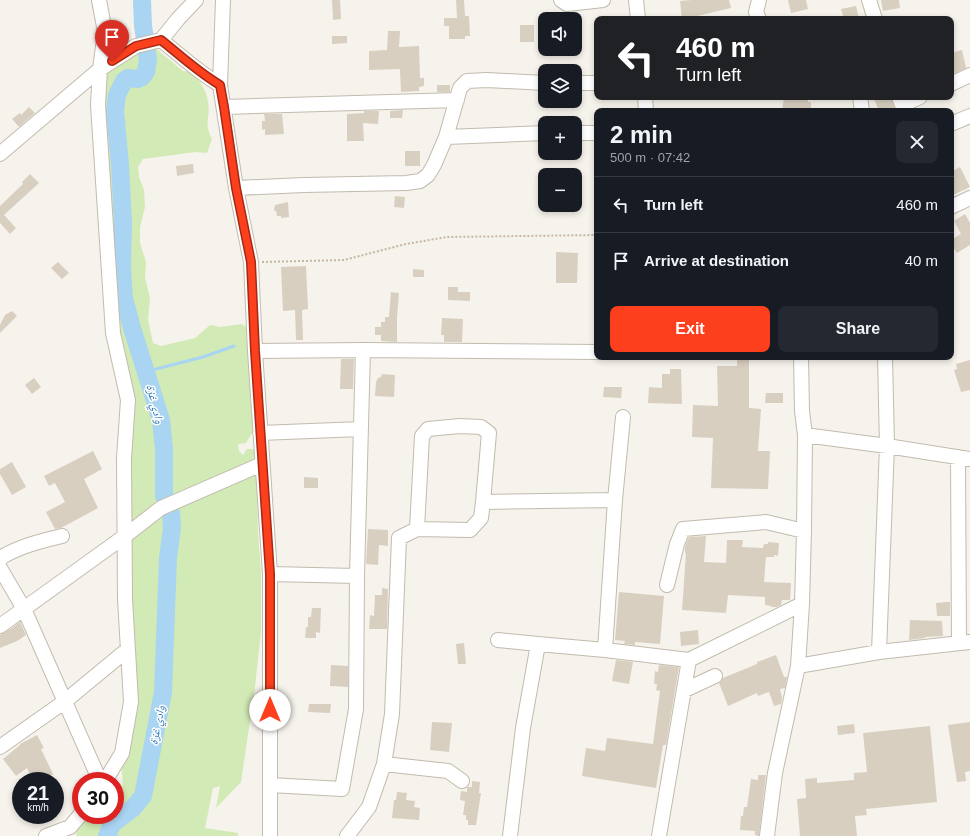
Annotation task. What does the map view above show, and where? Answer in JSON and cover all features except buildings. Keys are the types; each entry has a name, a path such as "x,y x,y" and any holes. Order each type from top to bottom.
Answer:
{"street":[{"path":"99,0 105,32 100,69 98,105 113,333 128,400 124,458 124,599 131,702 122,753 110,772"},
{"path":"0,154 100,69 136,46 157,41 196,0"},
{"path":"223,0 220,85 236,188 251,262 255,351 270,574 270,836"},
{"path":"561,0 567,4 604,0"},
{"path":"636,0 638,16"},
{"path":"758,16 756,12 759,0"},
{"path":"869,0 874,16"},
{"path":"157,41 183,58 201,74 220,85"},
{"path":"954,83 970,75"},
{"path":"236,188 406,183 420,181 428,176 434,165 446,137 460,88 467,81 538,82"},
{"path":"582,83 594,83"},
{"path":"224,107 457,100"},
{"path":"900,100 902,105 913,100"},
{"path":"954,123 970,116"},
{"path":"446,137 538,133"},
{"path":"582,133 594,133"},
{"path":"954,206 969,200"},
{"path":"255,351 363,350 594,352"},
{"path":"270,786 342,789 356,709 357,576 363,350"},
{"path":"767,836 775,773 798,666 802,604 804,531 804,436 801,360"},
{"path":"879,652 887,446 885,360"},
{"path":"605,650 615,500 624,417"},
{"path":"347,836 369,807 384,764 392,714 399,538 417,529 470,530 481,518 489,434 481,427 460,426 428,429 422,436 417,529"},
{"path":"260,433 361,429"},
{"path":"798,666 879,652 965,643 964,458 887,446 804,436"},
{"path":"0,626 125,536 161,508 262,464"},
{"path":"483,502 615,500"},
{"path":"667,585 677,544 684,529 766,522 804,531"},
{"path":"0,560 0,558 6,554 27,544 62,536"},
{"path":"0,568 24,608 96,772"},
{"path":"270,574 357,576"},
{"path":"498,640 689,660 802,604"},
{"path":"510,836 523,728 538,644"},
{"path":"0,747 64,702 127,650"},
{"path":"659,836 689,660"},
{"path":"685,690 714,676"},
{"path":"384,764 448,771 462,781"},
{"path":"46,836 70,827 73,824"}],"path":[{"path":"251,262 344,260 406,244 447,237 594,235"}],"green space":[{"path":"154,47 183,71 191,72 197,78 206,93 209,107 208,128 212,139 207,153 196,152 143,159 138,167 139,177 144,190 145,207 140,227 140,243 146,262 145,278 150,298 148,320 153,343 161,346 195,338 210,325 220,327 242,324 246,327 255,428 246,443 238,444 239,451 243,455 247,449 256,449 256,460 156,503 130,525 119,335 103,107 105,72 135,52"},
{"path":"257,473 258,533 261,572 261,632 255,687 241,782 216,808 220,786 213,788 205,828 238,833 238,836 76,836 77,829 81,824 124,824 124,772 122,772 122,762 125,753 129,538 163,512"}],"waterway":[{"name":"وادي غزة","path":"107,836 112,824 133,808 143,796 163,692 168,558 172,528 171,514 164,496 164,449 161,420 124,299 122,267 123,223 115,111 117,95 124,81 128,78 138,79 146,72 148,59 143,26 142,0"},
{"path":"146,373 203,357 234,346"}],"route":[{"path":"112,61 136,46 161,40 201,74 220,85 236,188 251,262 255,351 270,574 270,710"}]}
